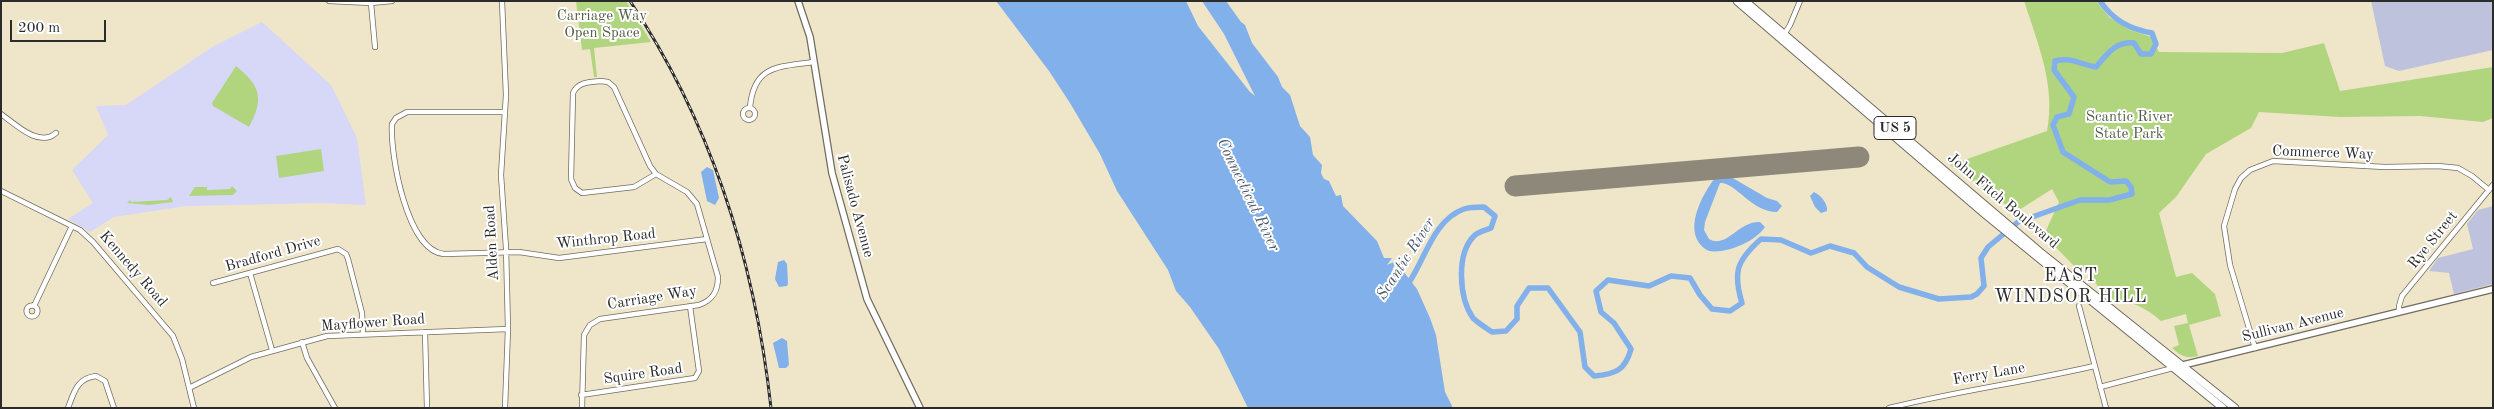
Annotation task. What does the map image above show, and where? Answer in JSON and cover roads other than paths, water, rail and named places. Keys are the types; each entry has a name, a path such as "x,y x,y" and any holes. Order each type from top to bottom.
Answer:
{"highway":[{"name":"US 5","path":"1737,1 1754,11"},
{"name":"US 5","path":"1745,1 1754,11"},
{"name":"John Fitch Boulevard","path":"1754,11 2002,225 2235,408"},
{"name":"John Fitch Boulevard","path":"2016,236 2173,368 2224,408"}],"main road":[{"name":"Palisado Avenue","path":"798,1 807,26 832,173 867,299 920,408"},
{"name":"Sullivan Avenue","path":"2173,368 2493,289"}],"street":[{"path":"329,1 392,1"},
{"name":"Alden Road","path":"502,1 506,77 501,175 508,329 505,408"},
{"path":"1783,36 1800,1"},
{"path":"371,2 375,47"},
{"path":"750,107 753,87 765,72 777,67 813,62"},
{"name":"Carriage Way","path":"582,408 584,336 590,325 600,319 699,305 710,299 718,288 718,277 697,204 692,198 656,174 611,84 601,81 584,83 576,88 573,93 571,179 575,188 586,193 634,187 656,174"},
{"name":"Winthrop Road","path":"505,112 406,112 396,118 392,132 401,196 429,249 444,254 506,252 529,253 552,258 575,257 707,240"},
{"path":"1,114 36,137 48,138 56,133"},
{"name":"Commerce Way","path":"2255,348 2230,265 2224,226 2235,189 2241,178 2250,170 2273,161 2385,167 2438,166 2458,168 2472,176 2489,190"},
{"name":"Rye Street","path":"2399,312 2398,306 2402,296 2493,185"},
{"name":"Kennedy Road","path":"1,191 72,226 93,242 168,328 177,344 194,408"},
{"path":"34,306 72,226"},
{"name":"Bradford Drive","path":"213,284 338,249 348,258 361,304 363,333"},
{"path":"250,274 272,350"},
{"name":"Squire Road","path":"581,395 695,378 699,371 690,306"},
{"path":"2079,306 2106,408"},
{"name":"Mayflower Road","path":"189,388 236,363 272,350 327,336 363,333 508,329"},
{"path":"425,332 427,408"},
{"path":"302,342 308,358 335,408"},
{"name":"Ferry Lane","path":"1889,408 1940,395 1999,386 2094,366"},
{"name":"Sullivan Avenue","path":"2100,387 2173,368"},
{"path":"68,408 78,384 83,379 96,376 105,381 114,408"}],"water":[{"name":"Connecticut River","path":"996,1 1186,1 1198,26 1255,96 1224,34 1202,1 1226,1 1245,25 1252,43 1278,77 1282,87 1290,95 1300,126 1310,137 1313,155 1322,165 1321,173 1324,179 1329,181 1336,196 1341,195 1343,206 1377,241 1384,258 1392,258 1387,265 1396,261 1392,271 1403,271 1417,289 1436,335 1445,392 1453,408 1248,408 1219,349 1190,307 1176,291 1168,270 1117,191 1100,154 1070,103 1049,71"},
{"path":"707,167 713,170 719,198 715,205 707,201 701,172"},
{"path":"1731,177 1767,198 1777,201 1782,206 1777,212 1768,211 1752,203 1732,187 1720,183 1705,222 1704,230 1709,239 1715,241 1727,238 1752,223 1760,222 1765,227 1740,246 1724,251 1709,251 1700,244 1696,236 1694,226 1699,205 1715,178"},
{"path":"1814,192 1824,200 1827,211 1821,213 1815,207 1810,196"},
{"path":"784,260 787,264 788,284 787,286 779,287 775,279 778,262"},
{"path":"782,338 787,341 789,365 786,368 779,368 773,343"}],"waterway":[{"name":"Scantic River","path":"1408,284 1437,231 1445,222 1453,214 1464,209 1484,207 1495,216 1491,228 1474,236 1468,244 1462,265 1462,288 1468,309 1473,318 1492,332 1506,331 1517,319 1517,306 1529,288 1548,288 1580,332 1585,367 1594,376 1618,370 1626,362 1631,349 1614,323 1601,312 1596,291 1608,280 1649,286 1671,276 1690,278 1700,295 1712,309 1730,311 1742,303 1737,275 1742,261 1746,254 1761,239 1781,240 1811,253 1830,246 1854,253 1867,267 1899,287 1939,299 1971,297 1977,294 1984,286 1981,258 1988,247 2018,222 2080,200 2109,200 2132,194 2131,187 2126,181 2110,182 2063,152 2053,125 2057,117 2069,114 2074,97 2054,70 2055,61 2071,60 2096,67 2112,49 2122,44 2134,43 2141,54 2151,54 2156,44 2152,33 2122,23 2100,1"}],"railway":[{"path":"630,1 659,48 684,96 706,145 725,196 741,247 754,300 771,408"}],"district":[{"name":"EAST WINDSOR HILL","path":"2071,286"}],"park label":[{"name":"Carriage Way Open Space","path":"602,24"},
{"name":"Scantic River State Park","path":"2129,126"}]}
